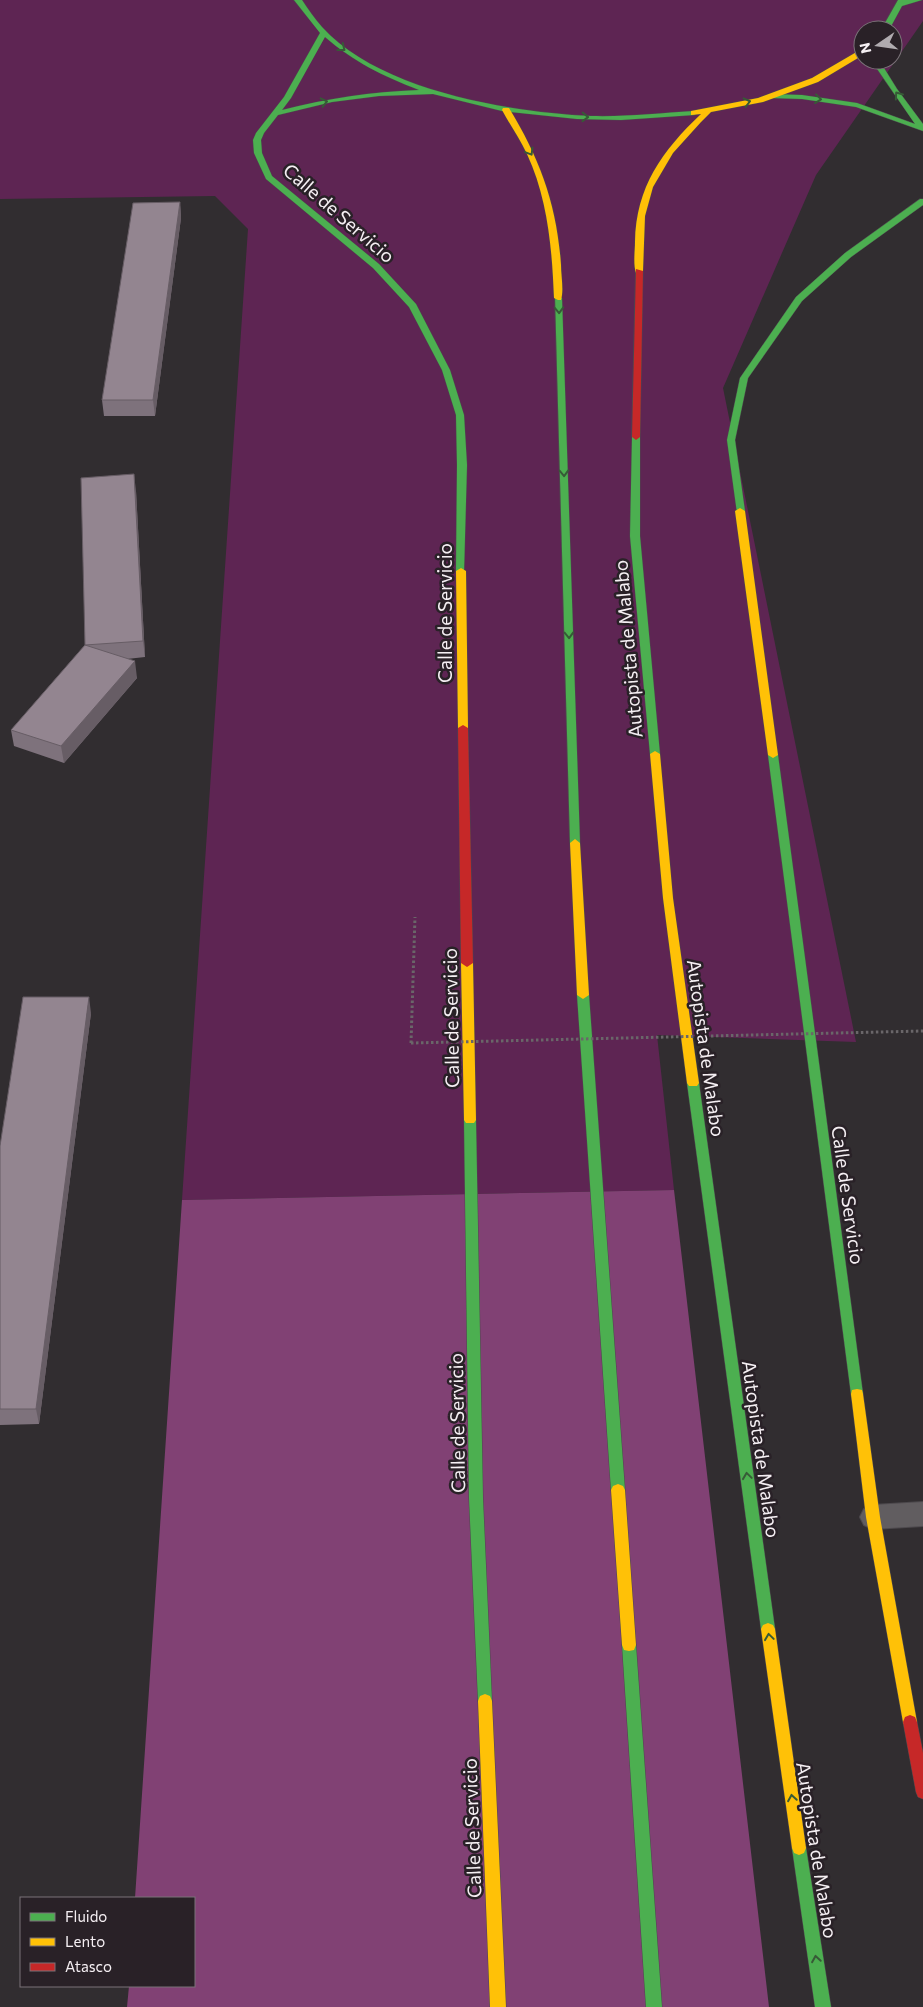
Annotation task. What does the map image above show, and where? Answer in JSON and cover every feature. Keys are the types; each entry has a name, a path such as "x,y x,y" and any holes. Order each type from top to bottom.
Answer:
{"main road":[{"path":"298,0 310,20 323,34 351,56 380,72 432,92 506,110 588,117 653,116 709,110 770,96 824,75 853,58"},
{"path":"891,20 901,2 918,0"},
{"name":"Calle de Servicio","path":"323,34 277,113 260,134 257,144 262,166 269,177 376,266 413,306 446,370 460,415 462,465 461,626 476,1498 498,2007"},
{"path":"882,70 894,90 923,129"},
{"path":"277,113 332,100 379,94 432,92"},
{"path":"770,96 802,97 857,105 923,129"},
{"path":"506,110 534,160 550,208 557,257 577,905 654,2007"},
{"name":"Autopista de Malabo","path":"709,110 677,141 661,162 643,202 639,259 635,536 668,898 778,1706 823,2007"},
{"name":"Calle de Servicio","path":"923,201 848,256 799,299 744,378 731,440 873,1517 923,1792"}],"lane":[{"path":"873,1517 923,1514"}],"path":[{"path":"415,917 411,1043 923,1031"}],"shaded area":[{"path":"0,0 923,0 923,21 903,50 903,20 853,20 853,70 889,70 816,175 723,388 856,1042 657,1035 674,1190 182,1200 248,229 215,196 0,199"},
{"path":"674,1190 769,2007 127,2007 129,1987 195,1987 195,1897 135,1897 182,1200"}],"building":[{"path":"180,202 153,400 102,400 133,203"},
{"path":"134,474 143,641 85,645 81,478"},
{"path":"85,645 135,661 61,746 11,730"},
{"path":"23,997 89,997 36,1409 0,1409 0,1146"}],"traffic: fast":[{"path":"298,0 320,29 349,54 383,73 421,88 461,100 541,114 592,118 694,113"},
{"path":"891,20 902,0"},
{"path":"901,4 918,0"},
{"path":"323,34 287,98 260,133 257,140 258,153 269,177 376,266 413,306 446,370 460,415 462,465 461,571"},
{"path":"881,70 923,129"},
{"path":"277,113 332,100 379,94 432,92"},
{"path":"770,96 802,97 857,105 923,129"},
{"path":"740,511 731,440 744,378 799,299 848,255 923,201"},
{"path":"558,298 575,843"},
{"path":"636,437 635,536 655,754"},
{"path":"773,755 857,1394"},
{"path":"583,995 618,1490"},
{"path":"693,1083 768,1629"},
{"path":"470,1120 476,1498 485,1701"},
{"path":"629,1645 654,2007"},
{"path":"799,1848 823,2007"}],"traffic: slow":[{"path":"694,113 760,100 815,80 853,58"},
{"path":"506,110 531,154 546,194 553,228 558,298"},
{"path":"639,271 641,216 649,187 670,151 709,110"},
{"path":"740,511 773,755"},
{"path":"461,571 463,728"},
{"path":"655,754 668,898 693,1083"},
{"path":"575,843 583,995"},
{"path":"467,963 470,1120"},
{"path":"857,1394 873,1517 910,1722"},
{"path":"618,1490 629,1645"},
{"path":"768,1629 799,1848"},
{"path":"485,1701 498,2007"}],"traffic: jam":[{"path":"636,437 639,271"},
{"path":"463,728 467,963"},
{"path":"910,1722 923,1792"}]}
